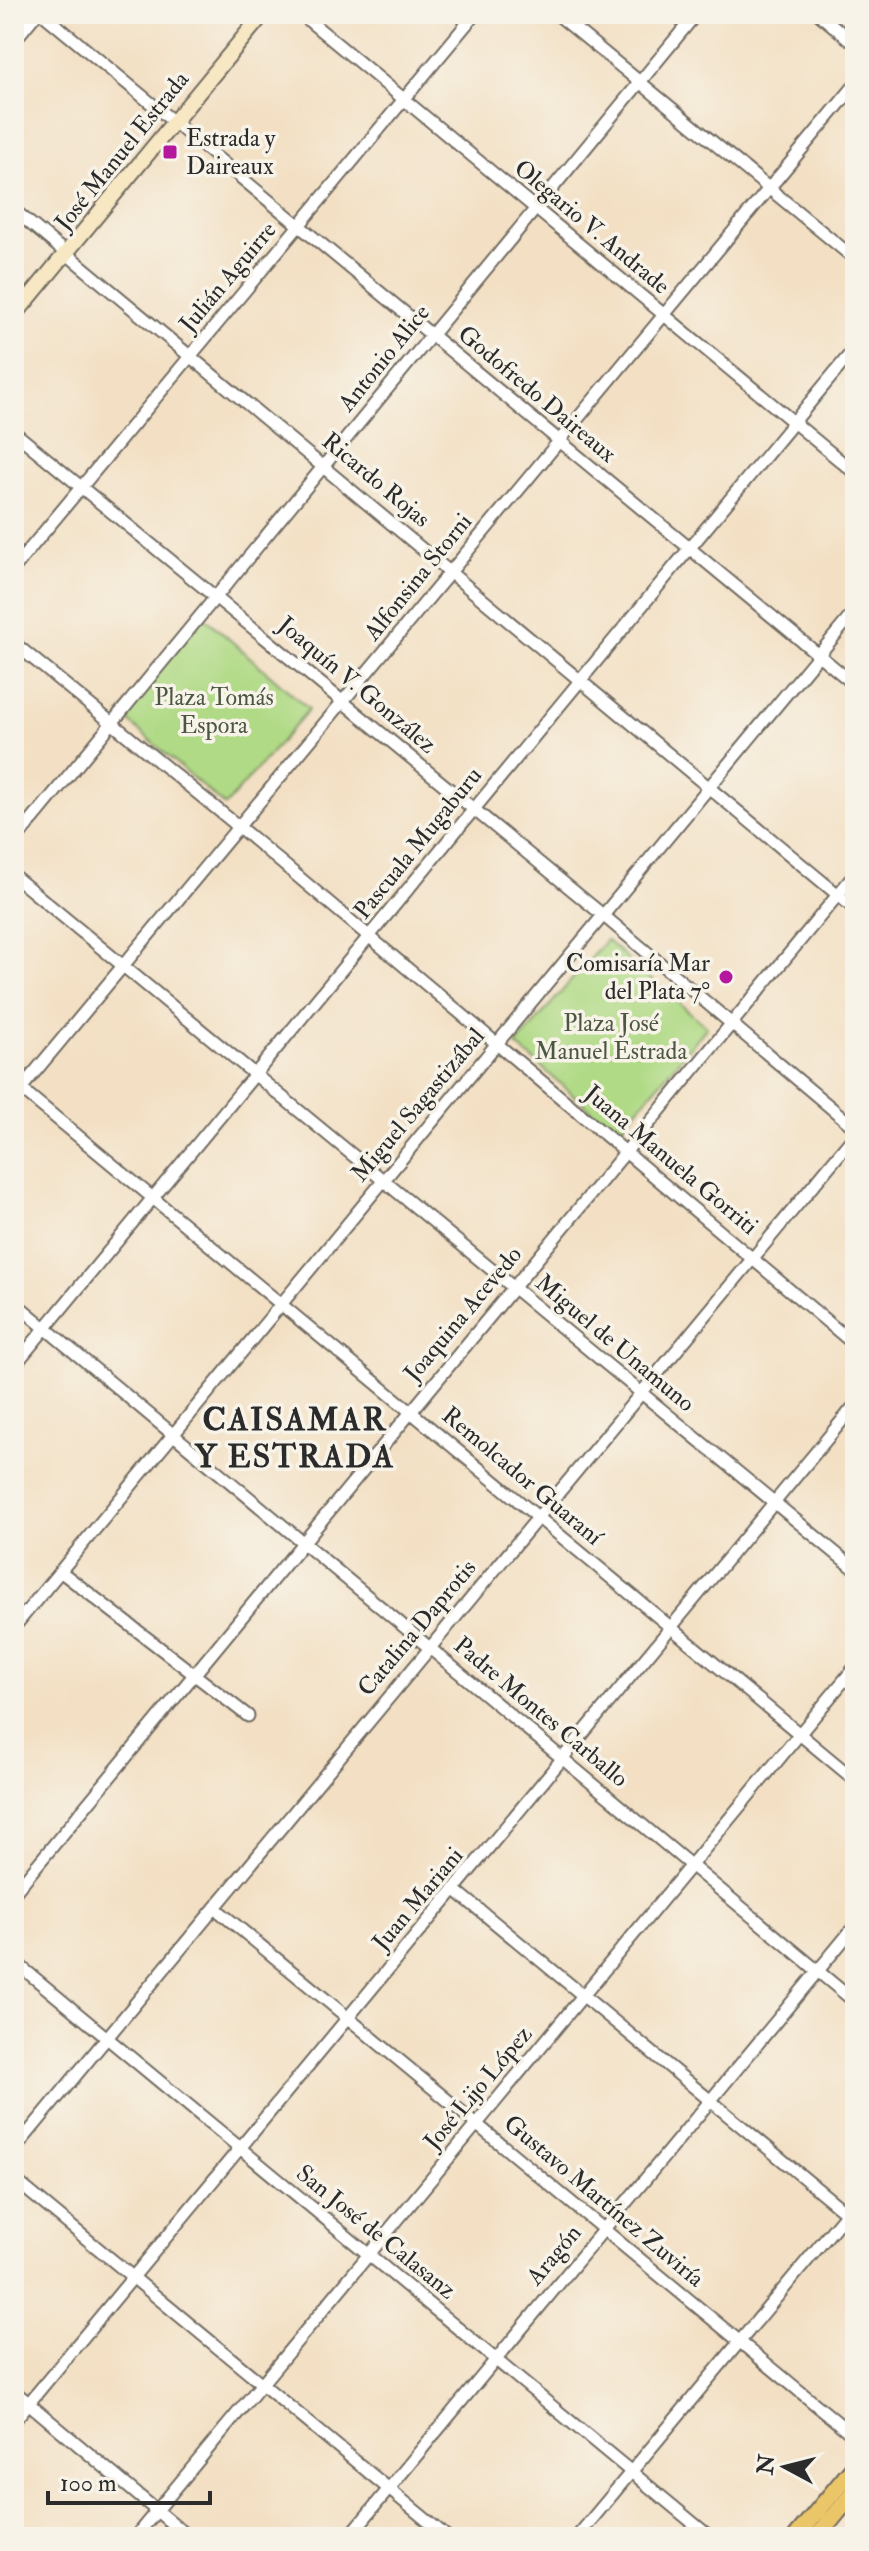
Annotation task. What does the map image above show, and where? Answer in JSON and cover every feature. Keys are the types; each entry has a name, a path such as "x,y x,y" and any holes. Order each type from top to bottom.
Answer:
{"main road":[{"name":"José Manuel Estrada","path":"14,316 263,14"},
{"path":"796,2537 855,2466"},
{"path":"817,2537 855,2491"}],"street":[{"path":"14,41 36,14"},
{"name":"Godofredo Daireaux","path":"43,14 855,685"},
{"name":"Olegario V. Andrade","path":"301,14 855,473"},
{"name":"Julián Aguirre","path":"14,568 475,14"},
{"path":"557,14 855,259"},
{"name":"Antonio Alice","path":"14,842 696,14"},
{"path":"819,14 855,44"},
{"name":"Alfonsina Storni","path":"16,1090 344,703 855,85"},
{"name":"Ricardo Rojas","path":"14,210 855,909"},
{"name":"Pascuala Mugaburu","path":"14,1366 855,348"},
{"name":"Joaquín V. González","path":"14,432 604,916 730,1026 855,1128"},
{"name":"Miguel Sagastizábal","path":"14,1627 855,611"},
{"name":"Juana Manuela Gorriti","path":"14,643 239,827 855,1345"},
{"name":"Joaquina Acevedo","path":"14,1893 855,874"},
{"name":"Miguel de Unamuno","path":"14,876 855,1569"},
{"name":"Remolcador Guaraní","path":"16,1090 153,1198 855,1780"},
{"name":"Catalina Daprotis","path":"14,2150 855,1135"},
{"name":"Padre Montes Carballo","path":"14,1302 855,2002"},
{"name":"Juan Mariani","path":"14,2421 855,1405"},
{"path":"60,1571 248,1716"},
{"name":"José Lijo López","path":"135,2537 855,1667"},
{"path":"454,1889 851,2217"},
{"name":"Gustavo Martínez Zuviría","path":"215,1908 855,2437"},
{"name":"Aragón","path":"349,2537 855,1926"},
{"name":"San José de Calasanz","path":"14,1961 710,2537"},
{"path":"14,2179 447,2537"},
{"path":"577,2537 740,2342 851,2217 855,2203"},
{"path":"14,2391 188,2537"}],"green space":[{"name":"Plaza Tomás Espora","path":"203,616 309,709 225,806 120,714"},
{"name":"Plaza José Manuel Estrada","path":"606,940 707,1027 617,1133 516,1045"}],"place":[{"name":"Estrada y Daireaux","path":"170,152"},
{"name":"Comisaría Mar del Plata 7°","path":"726,977"}],"district":[{"name":"CAISAMAR Y ESTRADA","path":"295,1438"}]}
